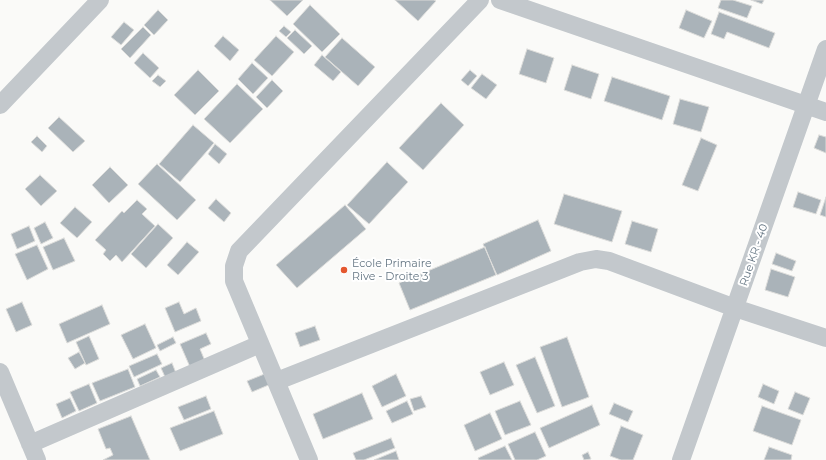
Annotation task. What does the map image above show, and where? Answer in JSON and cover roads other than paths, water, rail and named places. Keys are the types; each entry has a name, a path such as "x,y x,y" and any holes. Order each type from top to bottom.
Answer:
{"street":[{"path":"0,105 100,0"},
{"path":"309,460 234,281 234,266 240,251 480,0"},
{"path":"502,0 826,112"},
{"name":"Rue KR - 40","path":"681,460 826,49"},
{"path":"277,381 580,262 591,260 608,261 735,308 826,338"},
{"path":"0,372 34,452 260,344"}],"place":[{"name":"École Primaire Rive - Droite 3","path":"344,270"}]}
